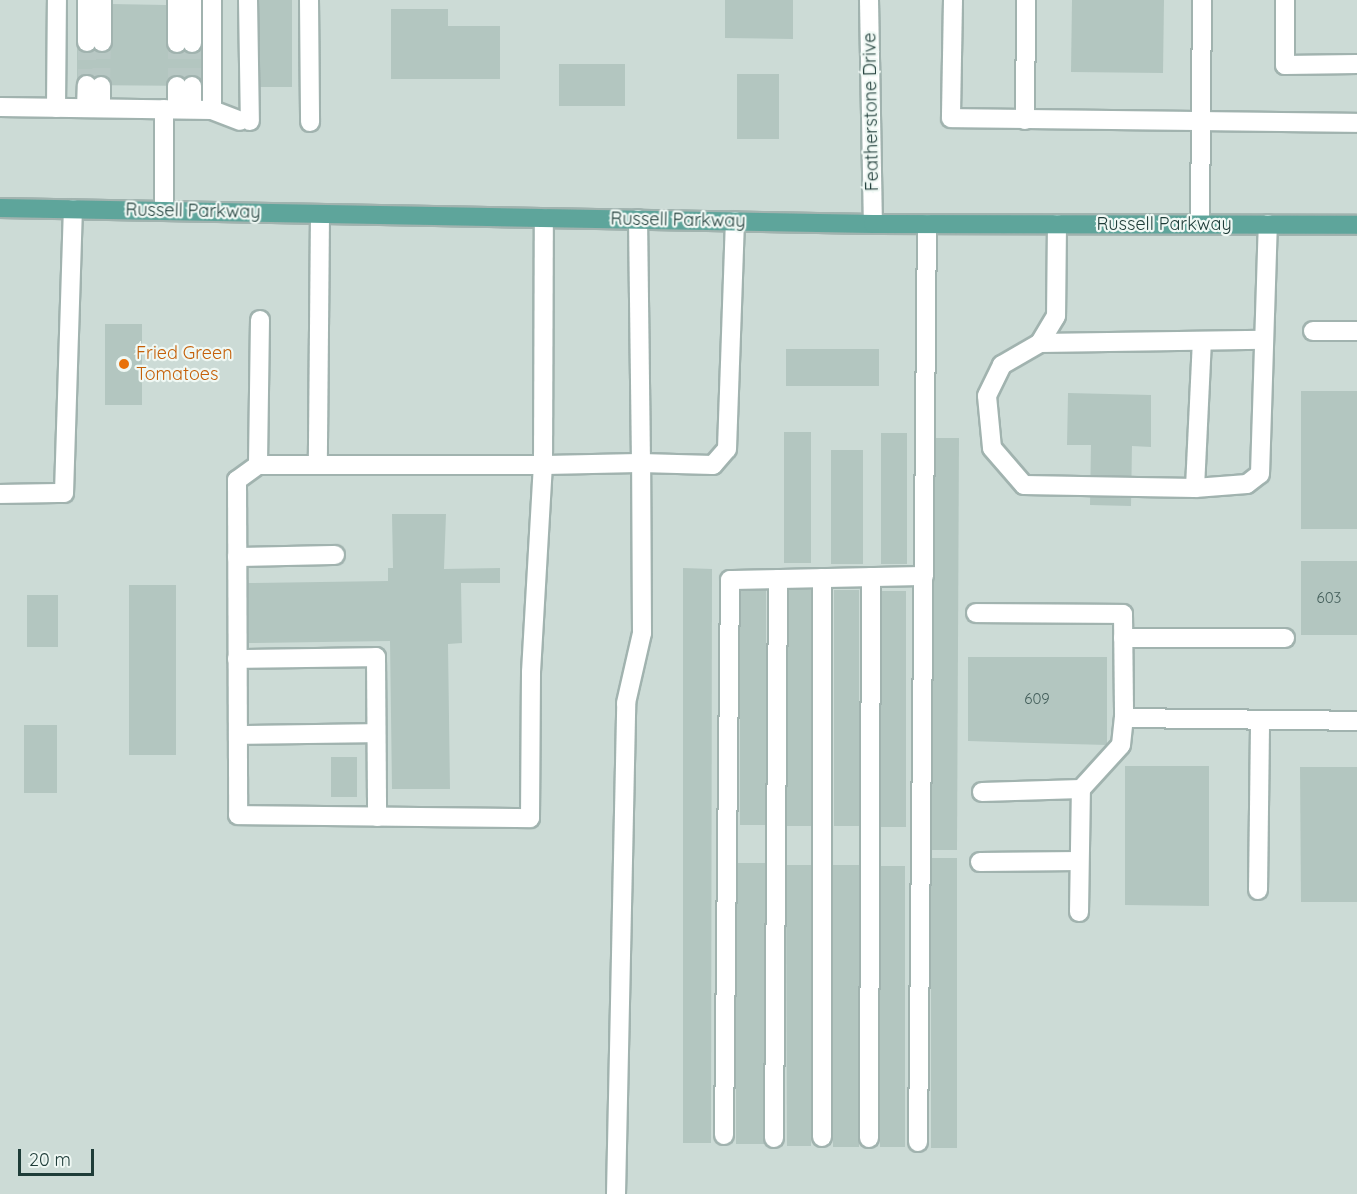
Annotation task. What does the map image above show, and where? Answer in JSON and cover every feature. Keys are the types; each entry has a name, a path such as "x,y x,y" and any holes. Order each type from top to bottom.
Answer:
{"main road":[{"name":"Russell Parkway","path":"0,208 873,224 1357,225"}],"street":[{"path":"56,108 57,0"},
{"path":"87,0 94,42 102,0"},
{"path":"177,0 185,43 192,0"},
{"path":"212,0 212,110"},
{"path":"0,107 212,110 245,121 249,0"},
{"path":"309,0 310,122"},
{"name":"Featherstone Drive","path":"870,0 873,224"},
{"path":"953,0 951,118 1201,124 1357,123"},
{"path":"1025,120 1026,0"},
{"path":"1200,224 1202,0"},
{"path":"1285,0 1285,65 1357,64"},
{"path":"94,86 94,108"},
{"path":"164,211 178,109 184,86"},
{"path":"0,494 64,493 73,209"},
{"path":"318,465 320,214"},
{"path":"544,218 543,465 531,672 530,818 238,815 237,480 258,465 543,465 641,463 713,465 728,449 735,221"},
{"path":"616,1194 626,703 642,633 638,219"},
{"path":"918,1142 927,224"},
{"path":"1057,224 1056,316 1040,343 1002,365 987,396 992,448 1024,485 1195,488 1247,484 1260,474 1268,224"},
{"path":"258,465 260,320"},
{"path":"1313,331 1357,331"},
{"path":"1040,343 1264,340"},
{"path":"1195,488 1202,341"},
{"path":"237,557 335,555"},
{"path":"724,1135 730,580 924,576"},
{"path":"869,1138 871,577"},
{"path":"822,578 822,1137"},
{"path":"774,1138 778,579"},
{"path":"976,613 1123,614 1124,718 1121,745 1081,789 1079,912"},
{"path":"1123,638 1285,638"},
{"path":"237,659 375,657 377,817"},
{"path":"1124,718 1357,721"},
{"path":"1258,890 1260,720"},
{"path":"238,735 376,733"},
{"path":"982,792 1081,789"},
{"path":"980,861 1080,861"}],"shaded area":[{"path":"0,0 1357,0 1357,1194 0,1194"}],"building":[{"path":"257,0 292,0 292,87 257,87"},
{"path":"725,0 793,0 793,39 725,38"},
{"path":"1072,0 1164,0 1163,73 1071,72"},
{"path":"111,4 166,5 166,42 201,43 201,86 77,85 77,42 111,42"},
{"path":"391,9 448,9 448,26 500,26 500,79 391,79"},
{"path":"559,64 625,64 625,106 559,106"},
{"path":"737,74 779,74 779,139 737,139"},
{"name":"Fried Green Tomatoes","path":"105,324 142,324 142,405 105,405"},
{"path":"786,349 879,349 879,386 786,386"},
{"path":"1301,391 1357,391 1357,529 1301,529"},
{"path":"1068,393 1151,395 1151,447 1132,446 1131,506 1090,505 1091,445 1067,445"},
{"path":"784,432 811,432 811,563 784,563"},
{"path":"881,433 907,433 907,564 881,564"},
{"path":"933,438 959,438 957,850 931,850"},
{"path":"831,450 863,450 863,564 831,564"},
{"path":"392,514 446,514 444,569 500,568 500,583 461,583 462,643 448,644 450,789 392,789 390,641 249,643 248,583 388,581 388,568 393,568"},
{"path":"1301,561 1357,561 1357,635 1301,635"},
{"path":"683,568 712,569 711,1143 683,1143"},
{"path":"129,585 176,585 176,755 129,755"},
{"path":"740,590 766,590 766,825 740,825"},
{"path":"787,590 812,590 812,826 787,826"},
{"path":"834,590 859,590 859,826 834,826"},
{"path":"880,591 906,591 906,827 880,827"},
{"path":"27,595 58,595 58,647 27,647"},
{"path":"968,657 1107,657 1107,745 968,741"},
{"path":"24,725 57,725 57,793 24,793"},
{"path":"331,757 357,757 357,797 331,797"},
{"path":"1125,766 1209,766 1209,906 1125,905"},
{"path":"1300,767 1357,767 1357,902 1301,902"},
{"path":"931,858 957,858 957,1148 931,1148"},
{"path":"736,863 765,863 765,1144 736,1144"},
{"path":"786,865 811,865 811,1146 787,1146"},
{"path":"833,865 859,865 859,1147 833,1147"},
{"path":"880,866 905,866 905,1147 880,1147"}],"tunnel":[{"path":"87,42 87,85"},
{"path":"101,86 102,42"},
{"path":"177,43 177,86"},
{"path":"192,43 192,86"}],"place":[{"name":"Fried Green Tomatoes","path":"124,364"}]}
